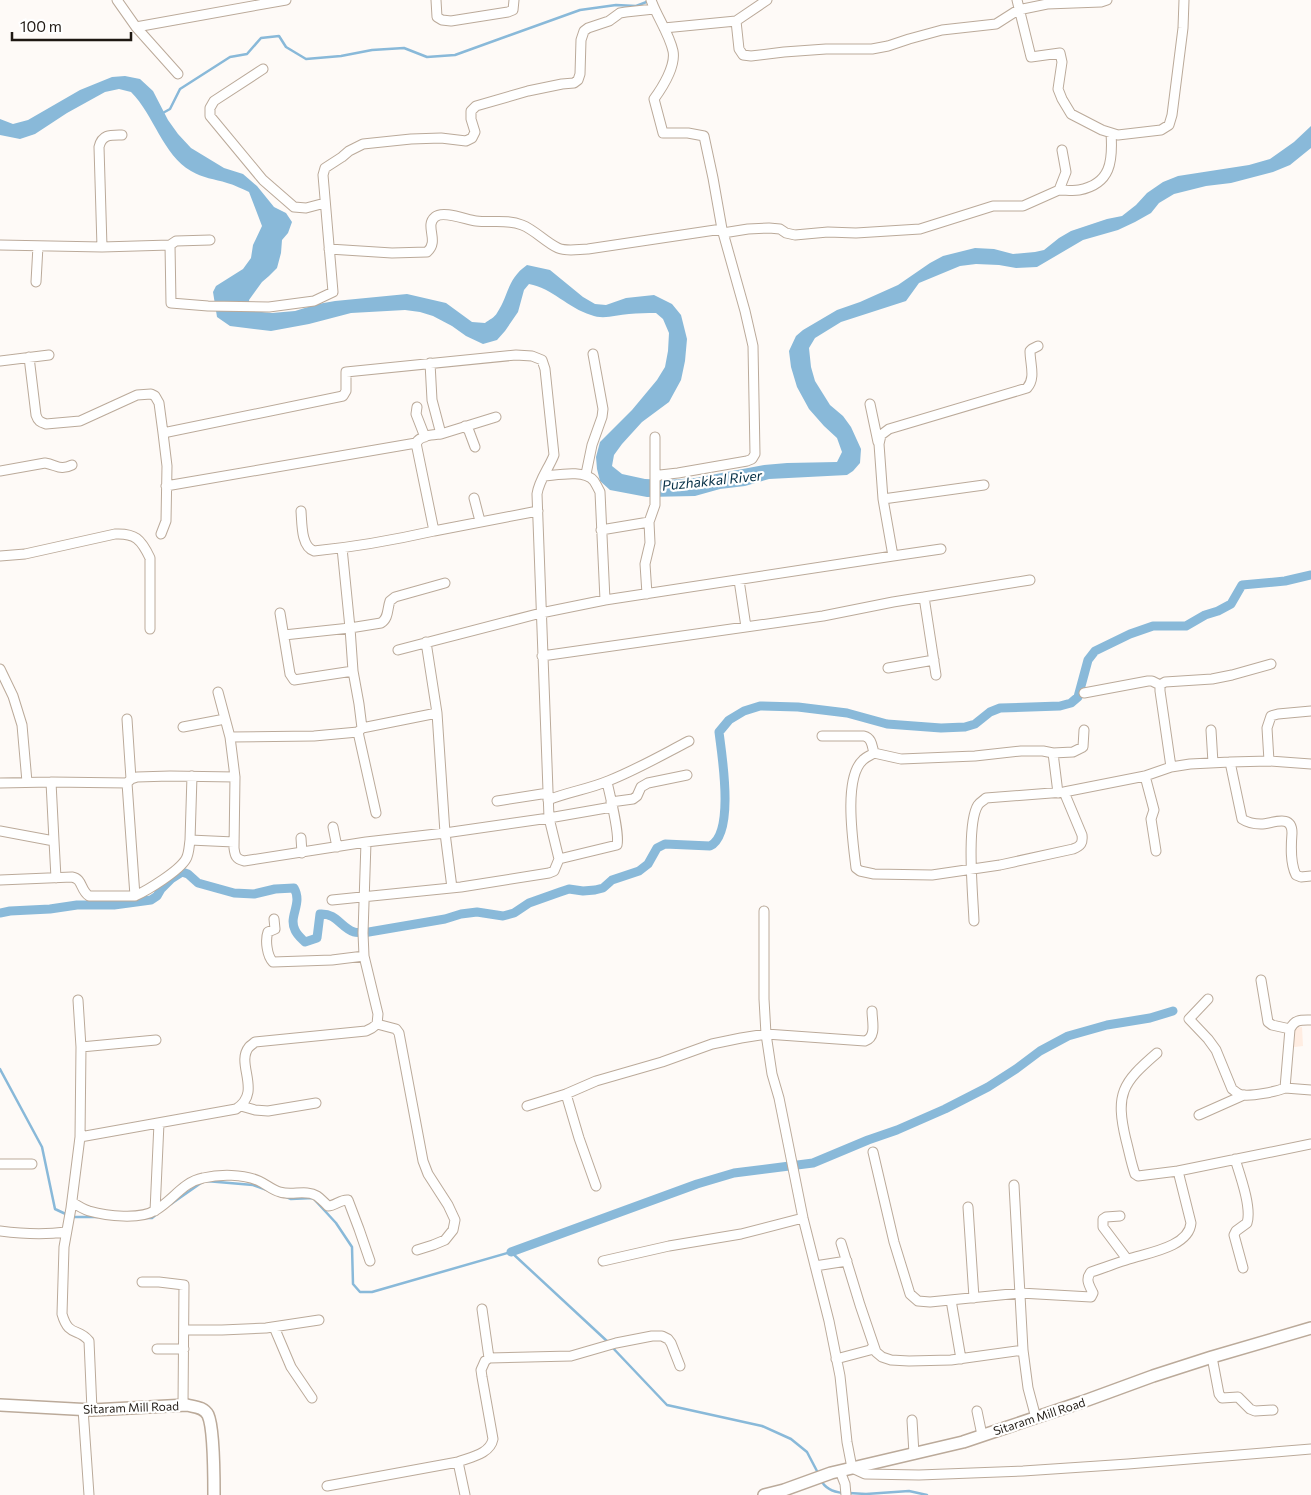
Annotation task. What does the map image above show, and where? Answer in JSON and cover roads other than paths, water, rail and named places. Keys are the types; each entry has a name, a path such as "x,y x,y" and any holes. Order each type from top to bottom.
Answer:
{"main road":[{"name":"Sitaram Mill Road","path":"764,1495 782,1492 836,1472 963,1442 1212,1356 1311,1328"},
{"name":"Sitaram Mill Road","path":"0,1405 87,1409 183,1405 202,1408 208,1415 211,1427 214,1495"}],"street":[{"path":"117,0 136,27 178,74"},
{"path":"136,27 286,0"},
{"path":"436,0 437,17 442,20 451,21 508,12 513,10 514,0"},
{"path":"664,28 736,21 767,0"},
{"path":"1017,0 1031,57 1060,53 1062,62 1058,89 1070,114 1102,130 1118,135 1162,130 1169,124 1172,115 1183,28 1184,0"},
{"path":"736,21 739,49 743,55 751,56 826,49 872,49 942,30 996,24 1018,10 1047,4 1101,2 1107,0"},
{"path":"170,245 171,303 269,307 314,301 333,292 323,175 325,168 349,151 363,144 441,138 466,141 472,138 475,132 471,111 476,106 528,90 574,83 578,80 580,74 581,44 584,31 610,21 620,13 652,4 674,53 670,71 662,89 654,99 662,133 688,133 704,136 723,231 746,311 753,346 755,454 752,459 747,461 660,475 655,478"},
{"path":"263,69 214,101 210,108 210,116 263,180 294,207 306,208 325,203"},
{"path":"329,249 392,253 428,252 433,244 432,220 439,215 477,221 511,222 523,225 558,248 570,250 748,229 780,229 795,235 920,229 993,206 1023,206 1060,190 1079,190 1097,184 1106,174 1111,161 1111,133"},
{"path":"102,247 100,140 106,135 122,135"},
{"path":"1060,190 1066,172 1062,150"},
{"path":"0,245 102,247 170,245 176,241 210,240"},
{"path":"36,282 38,246"},
{"path":"879,444 881,435 889,429 1027,388 1031,384 1032,377 1030,352 1038,346"},
{"path":"586,474 592,445 603,409 593,354"},
{"path":"0,361 49,355"},
{"path":"164,433 342,396 346,391 346,372 516,355 532,356 542,360 545,369 554,455 538,484 538,510 549,818 559,859 556,868 549,873 452,888 332,900"},
{"path":"28,357 36,415 38,420 46,424 80,421 127,398 137,395 151,394 155,396 159,403 167,466 166,521 161,534"},
{"path":"430,363 432,400 441,434"},
{"path":"870,404 879,444 883,499 893,556"},
{"path":"417,407 416,414 426,436"},
{"path":"166,486 416,443 426,436 441,434 496,417"},
{"path":"465,426 475,447"},
{"path":"647,594 645,564 650,543 648,522 655,505 655,437"},
{"path":"416,443 434,531"},
{"path":"0,470 45,464 52,464 60,468 72,465"},
{"path":"544,476 586,474 594,480 600,492 605,600"},
{"path":"883,499 984,485"},
{"path":"474,498 480,521"},
{"path":"301,512 307,547 314,551 390,541 538,510"},
{"path":"602,530 648,522"},
{"path":"0,556 25,554 115,534 126,533 134,535 146,548 150,558 150,629"},
{"path":"342,548 353,671 359,704 360,730 376,812"},
{"path":"398,650 541,613 605,600 941,549"},
{"path":"739,580 746,628"},
{"path":"542,656 832,615 924,596 1030,580"},
{"path":"284,636 381,623 385,621 388,614 390,600 445,583"},
{"path":"924,596 936,675"},
{"path":"280,613 290,674 294,680 353,671"},
{"path":"426,642 437,713 445,833 452,888"},
{"path":"888,668 934,660"},
{"path":"1160,685 1165,682 1212,679 1271,664"},
{"path":"0,669 22,725 26,782"},
{"path":"1084,693 1148,681 1160,685"},
{"path":"1160,685 1171,767"},
{"path":"218,692 230,737 235,777 235,855 238,859 244,861 366,842 549,818 634,799 641,787 648,783 687,775"},
{"path":"1269,762 1267,728 1272,716 1311,711"},
{"path":"230,737 314,736 360,730 437,713"},
{"path":"183,727 225,719"},
{"path":"127,720 136,896"},
{"path":"1054,753 1061,793 1082,835 1080,846 1073,850 1000,865 932,875 874,874 860,871 856,868 850,794 856,771 863,760 874,754 901,758 975,756 1043,751 1054,753 1073,752 1083,747 1084,730"},
{"path":"1211,730 1213,763"},
{"path":"822,736 868,737 874,754"},
{"path":"497,801 548,796 607,782 689,741"},
{"path":"1230,762 1242,820 1248,823 1262,824 1285,820 1289,823 1292,829 1291,851 1294,871 1296,875 1301,877 1311,876"},
{"path":"974,921 971,842 975,811 978,803 986,798 1061,793 1144,776 1171,767 1230,762 1311,764"},
{"path":"0,880 77,878 84,893 88,896 136,896 159,883 181,866 188,855 192,776"},
{"path":"1144,776 1154,810 1152,819 1156,851"},
{"path":"0,783 129,781 137,777 235,777"},
{"path":"51,782 56,878"},
{"path":"559,859 616,845 618,839 607,782"},
{"path":"334,827 337,847"},
{"path":"0,831 54,841"},
{"path":"301,838 302,853"},
{"path":"190,840 234,842"},
{"path":"80,1137 236,1108 245,1103 248,1092 246,1058 248,1048 256,1042 366,1031 377,1024 378,1014 364,956 366,842"},
{"path":"764,911 764,999 766,1034 772,1074 779,1098 803,1218 829,1321 840,1376 847,1442 852,1468 865,1474 1023,1471 1311,1449"},
{"path":"274,918 274,929 268,932 267,938 269,957 273,962 332,960 364,956"},
{"path":"1261,980 1268,1022 1272,1025 1290,1029"},
{"path":"1208,999 1189,1019 1216,1050 1232,1089 1244,1095"},
{"path":"78,1000 81,1047 80,1137 72,1205 64,1248 62,1314 65,1324 69,1329 85,1336 89,1341 87,1409 89,1495"},
{"path":"527,1106 566,1094 596,1081 662,1062 712,1044 766,1034 870,1040 873,1036 872,1011"},
{"path":"1285,1088 1290,1029 1293,1023 1298,1020 1311,1020"},
{"path":"377,1024 396,1028 399,1033 423,1161 428,1174 448,1205 455,1220 453,1230 445,1240 417,1250"},
{"path":"81,1047 156,1040"},
{"path":"1157,1052 1128,1083 1120,1108 1135,1174 1138,1176 1178,1171 1311,1144"},
{"path":"1199,1115 1244,1095 1276,1092 1285,1088 1311,1090"},
{"path":"566,1094 578,1138 596,1186"},
{"path":"241,1106 268,1111 316,1103"},
{"path":"156,1211 158,1123"},
{"path":"873,1152 894,1242 910,1294 918,1301 930,1302 1020,1293 1091,1297 1095,1299 1087,1280 1091,1272 1168,1247 1190,1229 1191,1223 1178,1171"},
{"path":"1235,1159 1244,1191 1248,1216 1247,1223 1236,1231 1234,1235 1243,1268"},
{"path":"0,1164 32,1164"},
{"path":"72,1205 101,1214 138,1216 156,1211 184,1186 194,1180 216,1176 252,1179 279,1192 318,1196 331,1207 346,1200 349,1202 370,1261"},
{"path":"1014,1185 1023,1350 1030,1397 1036,1418"},
{"path":"968,1207 974,1298"},
{"path":"1120,1216 1106,1217 1102,1219 1102,1223 1127,1259"},
{"path":"603,1262 670,1246 741,1234 803,1218"},
{"path":"0,1231 26,1234 66,1232"},
{"path":"841,1243 876,1352 882,1357 891,1360 909,1361 960,1359 1023,1350"},
{"path":"815,1266 846,1261"},
{"path":"142,1282 184,1285 183,1405"},
{"path":"951,1300 960,1359"},
{"path":"482,1309 489,1358"},
{"path":"184,1330 274,1327 319,1320"},
{"path":"274,1327 291,1366 312,1398"},
{"path":"327,1486 458,1462 484,1452 494,1439 481,1370 483,1363 489,1358 571,1356 616,1343 652,1336 662,1336 671,1343 680,1366"},
{"path":"836,1359 870,1350 874,1346"},
{"path":"157,1348 184,1349"},
{"path":"1212,1356 1219,1394 1222,1398 1238,1397 1250,1409 1255,1411 1273,1410"},
{"path":"977,1411 982,1435"},
{"path":"912,1420 914,1454"},
{"path":"458,1462 465,1495"},
{"path":"836,1472 845,1484 846,1495"}],"water":[{"name":"Puzhakkal River","path":"125,76 140,79 153,91 168,120 191,148 224,168 243,174 257,186 274,207 286,213 292,222 288,233 282,240 277,268 262,282 249,300 251,311 272,313 295,311 335,301 407,294 446,303 472,322 485,323 496,314 512,282 520,270 527,265 550,270 583,297 595,304 606,305 626,298 654,295 672,304 681,315 687,339 681,380 669,402 642,422 622,444 614,455 612,466 622,474 645,479 695,478 764,465 837,462 842,452 837,438 809,409 797,387 791,367 789,351 796,336 803,330 837,310 898,285 943,256 975,248 994,249 1013,254 1044,250 1071,231 1122,216 1147,193 1163,182 1178,176 1249,165 1270,159 1294,142 1311,126 1311,148 1290,165 1273,172 1231,183 1206,186 1174,194 1159,203 1151,213 1135,222 1118,230 1083,240 1037,267 1016,268 976,264 960,266 919,283 906,301 841,322 815,338 809,348 815,381 830,405 843,416 851,427 861,449 860,463 847,475 769,479 695,496 647,497 610,490 600,481 596,457 600,442 632,410 657,380 665,367 669,333 663,319 656,313 596,316 583,312 545,290 529,284 524,290 518,312 505,331 497,340 483,344 433,316 405,310 351,313 309,324 271,331 230,326 217,317 213,292 216,286 243,269 251,258 253,245 262,226 249,192 200,175 181,164 131,92 119,89 105,92 67,113 35,134 20,139 0,135 0,119 13,124 28,120 80,90 112,77"}],"waterway":[{"path":"161,114 170,109 180,89 230,57 247,54 261,38 279,36 286,47 306,59 341,56 372,50 404,48 427,57 455,55 580,10 616,5 636,6 649,1"},
{"path":"0,913 77,905 114,905 151,900 157,896 171,879 182,872 188,874 198,883 234,893 254,894 275,889 294,888 297,899 293,925 297,934 305,942 317,938 320,914 326,914 335,918 349,930 363,933 477,912 503,916 514,913 529,903 569,889 583,891 603,888 612,880 639,871 648,864 657,848 665,844 710,846 718,839 725,811 724,775 719,732 729,720 744,711 760,706 798,707 847,713 887,724 941,728 965,727 975,724 990,712 1000,708 1060,706 1071,703 1078,697 1088,660 1095,651 1130,634 1153,626 1186,626 1205,615 1231,604 1242,585 1285,581 1311,575"},
{"path":"511,1252 697,1184 734,1173 813,1163 945,1109 988,1087 1040,1051 1068,1036 1107,1025 1150,1018 1173,1011"},
{"path":"0,1069 42,1147 55,1209 72,1217 98,1217"},
{"path":"206,1181 253,1185 267,1190"},
{"path":"171,1204 201,1183"},
{"path":"284,1196 291,1199 313,1198 336,1223 352,1247 353,1284 360,1292 372,1292 511,1252 608,1342"},
{"path":"143,1218 152,1218 158,1213"},
{"path":"611,1346 667,1405 762,1426 791,1439 807,1452 818,1473"},
{"path":"821,1480 830,1490 843,1493"},
{"path":"849,1493 866,1494 909,1491 927,1495"}]}
